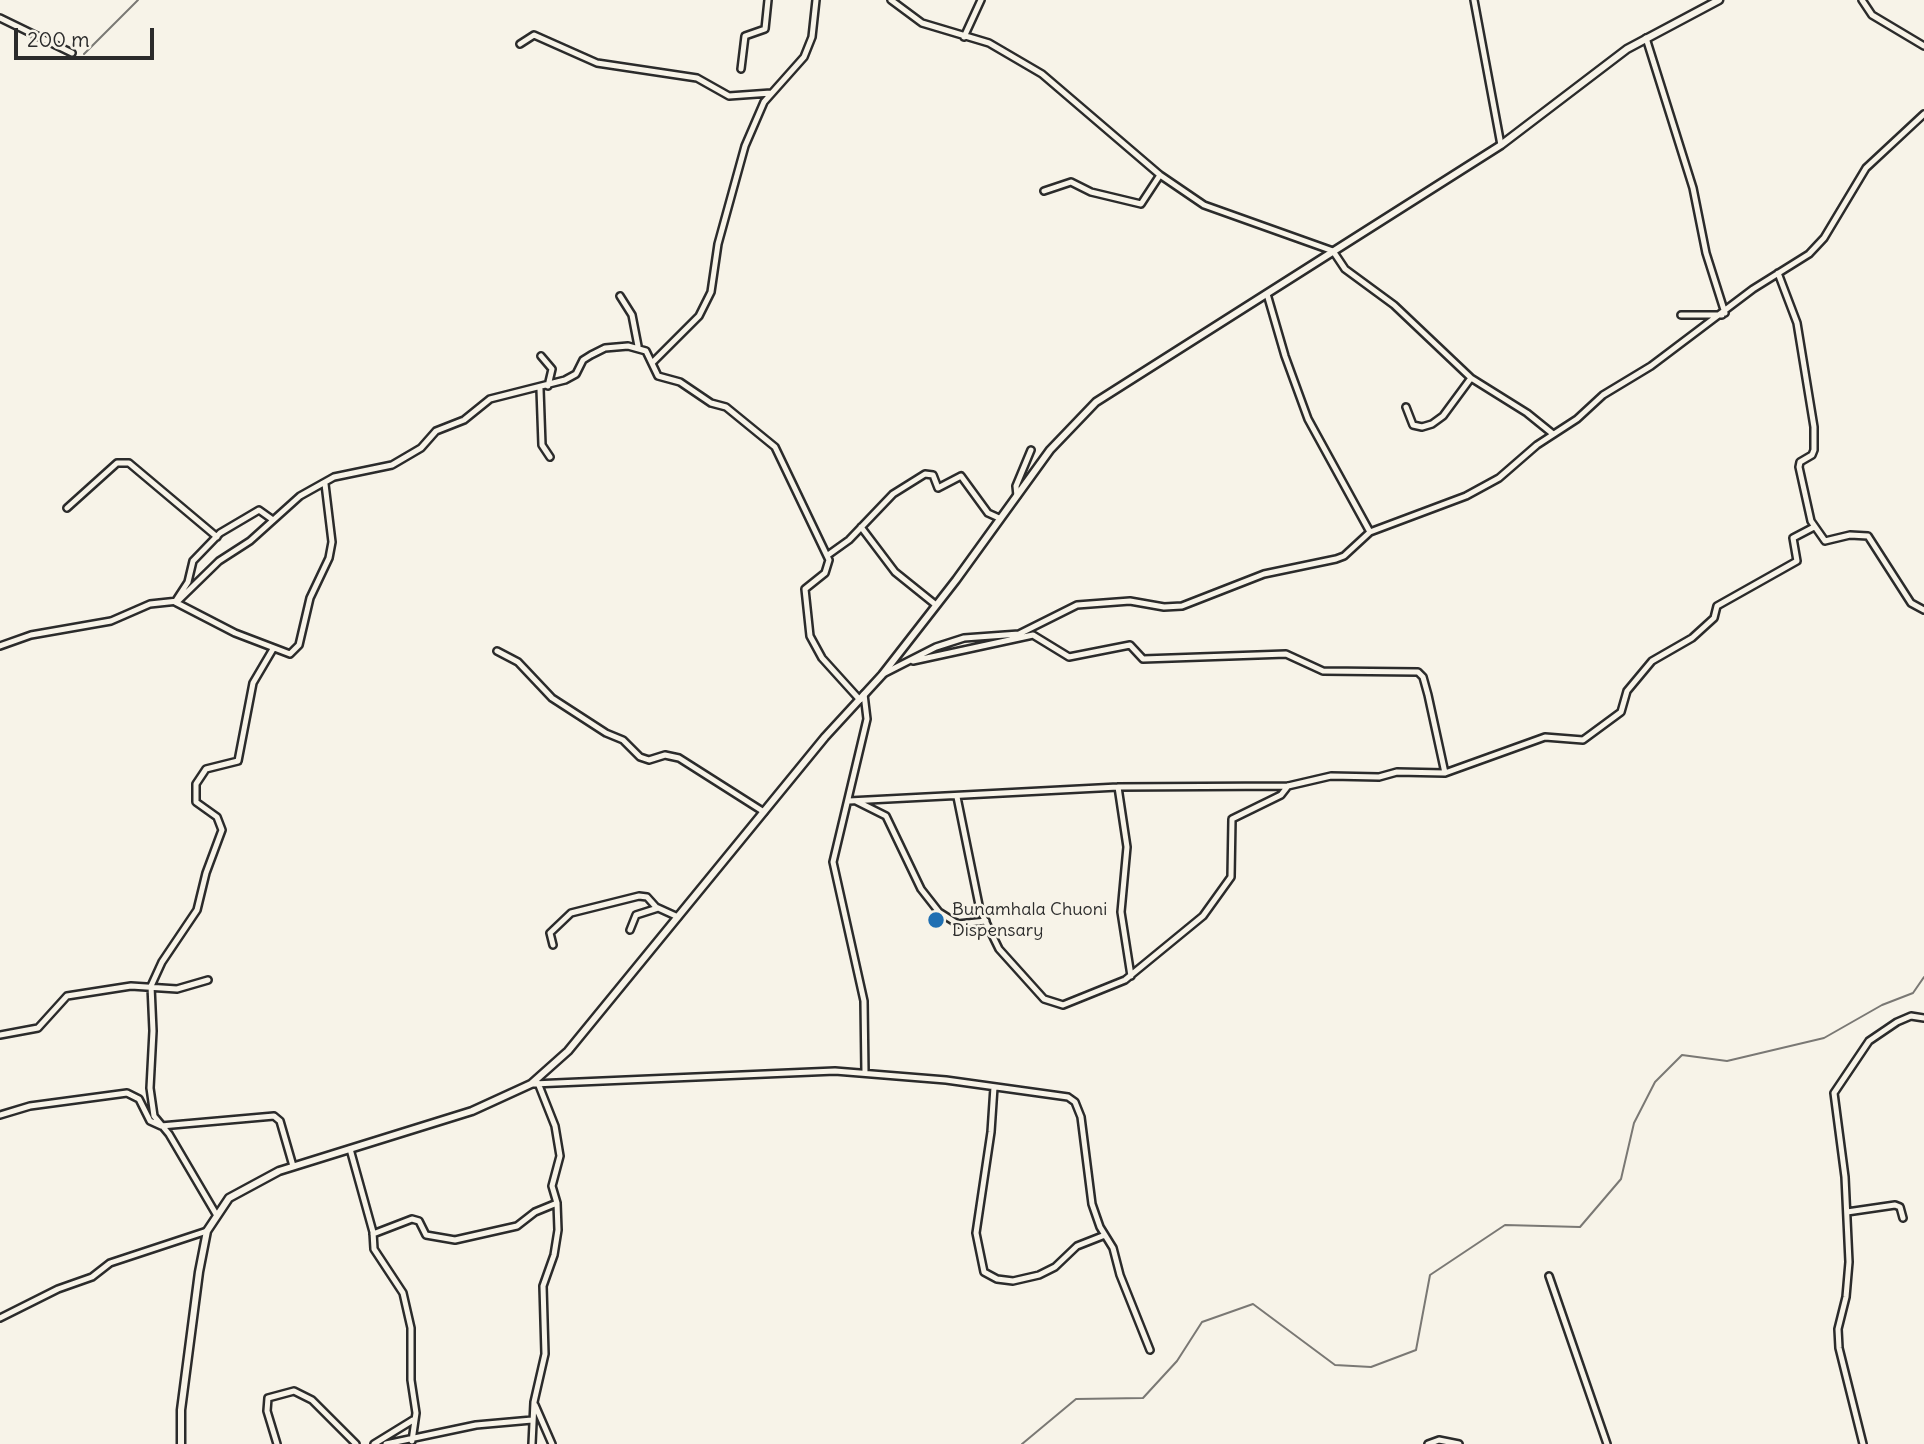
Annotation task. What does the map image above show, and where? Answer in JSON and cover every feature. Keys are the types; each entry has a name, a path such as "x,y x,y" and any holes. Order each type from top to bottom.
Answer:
{"street":[{"path":"741,69 745,36 765,29 768,0"},
{"path":"652,363 699,316 711,292 718,244 734,182 752,129 771,93 804,57 812,37 816,0"},
{"path":"891,0 922,23 989,43 1042,74 1160,175 1204,205 1333,251 1345,269 1394,305 1471,377 1527,412 1553,434"},
{"path":"964,37 981,0"},
{"path":"1474,0 1500,145"},
{"path":"181,1444 188,1343 207,1231 216,1214 240,1191 293,1166 472,1111 535,1083 568,1051 764,812 882,675 1058,440 1096,402 1500,145 1646,38 1719,0"},
{"path":"1862,0 1872,15 1924,46"},
{"path":"0,18 72,52"},
{"path":"520,44 536,36 597,64 698,78 729,96 771,93"},
{"path":"1646,38 1693,188 1706,253 1724,314"},
{"path":"882,675 936,647 964,638 1019,634 1085,603 1130,601 1164,607 1182,606 1264,574 1344,556 1370,532 1466,496 1499,478 1553,434 1577,419 1611,389 1639,374 1818,247 1866,168 1924,114"},
{"path":"1044,191 1071,182 1091,192 1141,204 1160,175"},
{"path":"1778,273 1794,312 1804,353 1815,450 1800,462 1799,467 1814,527 1825,541 1850,535 1868,536 1911,603 1924,610"},
{"path":"1267,294 1284,356 1308,419 1370,532"},
{"path":"621,296 632,315 638,346"},
{"path":"1681,315 1724,314"},
{"path":"175,602 219,561 250,541 300,496 334,477 392,466 421,447 436,431 464,420 494,397 540,389 575,375 583,360 599,351 610,347 638,346 646,351 659,376 680,382 711,403 724,405 771,442 789,473 809,523 828,555 829,565 825,573 805,589 808,629 822,659 862,697 867,719 835,850 833,872 864,1000 865,1073"},
{"path":"541,356 552,369 548,386"},
{"path":"1406,407 1413,425 1422,427 1432,424 1439,420 1471,377"},
{"path":"540,389 542,445 551,457"},
{"path":"1017,496 1016,486 1031,450"},
{"path":"66,508 117,463 129,463 217,537"},
{"path":"828,555 842,547 893,494 925,474 934,476 938,488 961,476 988,513 999,518"},
{"path":"0,646 31,635 111,621 150,604 175,602 213,623 285,654 296,650 310,598 329,558 332,542 325,484"},
{"path":"175,602 188,582 193,561 217,537 258,510 273,520"},
{"path":"861,527 895,572 936,605"},
{"path":"849,801 1118,787 1288,786 1331,776 1379,777 1397,772 1445,773 1545,737 1572,741 1588,738 1621,712 1630,687 1652,661 1692,638 1714,618 1717,606 1797,561 1793,538 1814,527"},
{"path":"904,663 953,650 1033,635 1069,657 1130,645 1143,659 1286,654 1323,671 1418,672 1423,677 1428,695 1445,773"},
{"path":"216,1214 169,1134 154,1116 150,1088 153,1031 151,986 162,962 197,910 206,873 222,830 217,817 197,802 194,793 196,784 206,769 237,761 253,683 273,649"},
{"path":"497,651 518,662 552,698 606,733 623,740 640,757 649,760 665,755 679,758 764,812"},
{"path":"957,797 980,910 1002,954 1044,999 1054,1003 1070,1003 1131,976 1175,936 1203,916 1230,879 1232,818 1281,795 1288,786"},
{"path":"1118,787 1127,847 1121,912 1131,976"},
{"path":"856,801 886,817 921,889 940,912 958,924 986,921"},
{"path":"553,945 550,933 573,912 642,895 658,908 678,917"},
{"path":"630,930 636,915 658,908"},
{"path":"0,1035 38,1028 67,996 151,986 177,989 208,980"},
{"path":"1863,1444 1839,1348 1838,1329 1848,1284 1847,1212 1834,1093 1869,1041 1897,1021 1911,1016 1924,1017"},
{"path":"535,1083 745,1077 811,1071 865,1073 1068,1097 1075,1102 1082,1117 1090,1197 1105,1235 1114,1248 1120,1275 1150,1350"},
{"path":"532,1444 531,1420 545,1354 542,1288 554,1255 557,1203 552,1186 559,1163 559,1145 535,1083"},
{"path":"995,1087 976,1233 984,1272 997,1279 1013,1281 1039,1275 1055,1267 1077,1246 1105,1235"},
{"path":"0,1115 30,1106 127,1093 139,1099 150,1121 161,1126 274,1116 280,1121 293,1166"},
{"path":"351,1149 373,1234 374,1249 403,1293 411,1328 411,1380 416,1413 412,1441"},
{"path":"373,1234 412,1219 419,1221 426,1235 455,1240 517,1226 535,1212 557,1203"},
{"path":"1847,1212 1895,1205 1900,1207 1903,1218"},
{"path":"0,1318 58,1289 92,1277 110,1264 207,1231"},
{"path":"1549,1276 1607,1444"},
{"path":"277,1444 267,1411 268,1398 294,1391 317,1404 356,1444"},
{"path":"534,1402 552,1444"},
{"path":"374,1444 413,1420"},
{"path":"386,1444 412,1441 476,1425 531,1420"},
{"path":"1428,1444 1439,1440 1459,1444"}],"waterway":[{"path":"84,54 138,0"},
{"path":"1022,1444 1076,1399 1143,1398 1177,1361 1202,1322 1253,1304 1335,1365 1371,1367 1416,1350 1430,1275 1505,1225 1580,1227 1621,1179 1634,1123 1655,1082 1682,1055 1727,1061 1824,1038 1882,1005 1913,993 1924,977"}],"place":[{"name":"Bunamhala Chuoni Dispensary","path":"936,920"}]}
